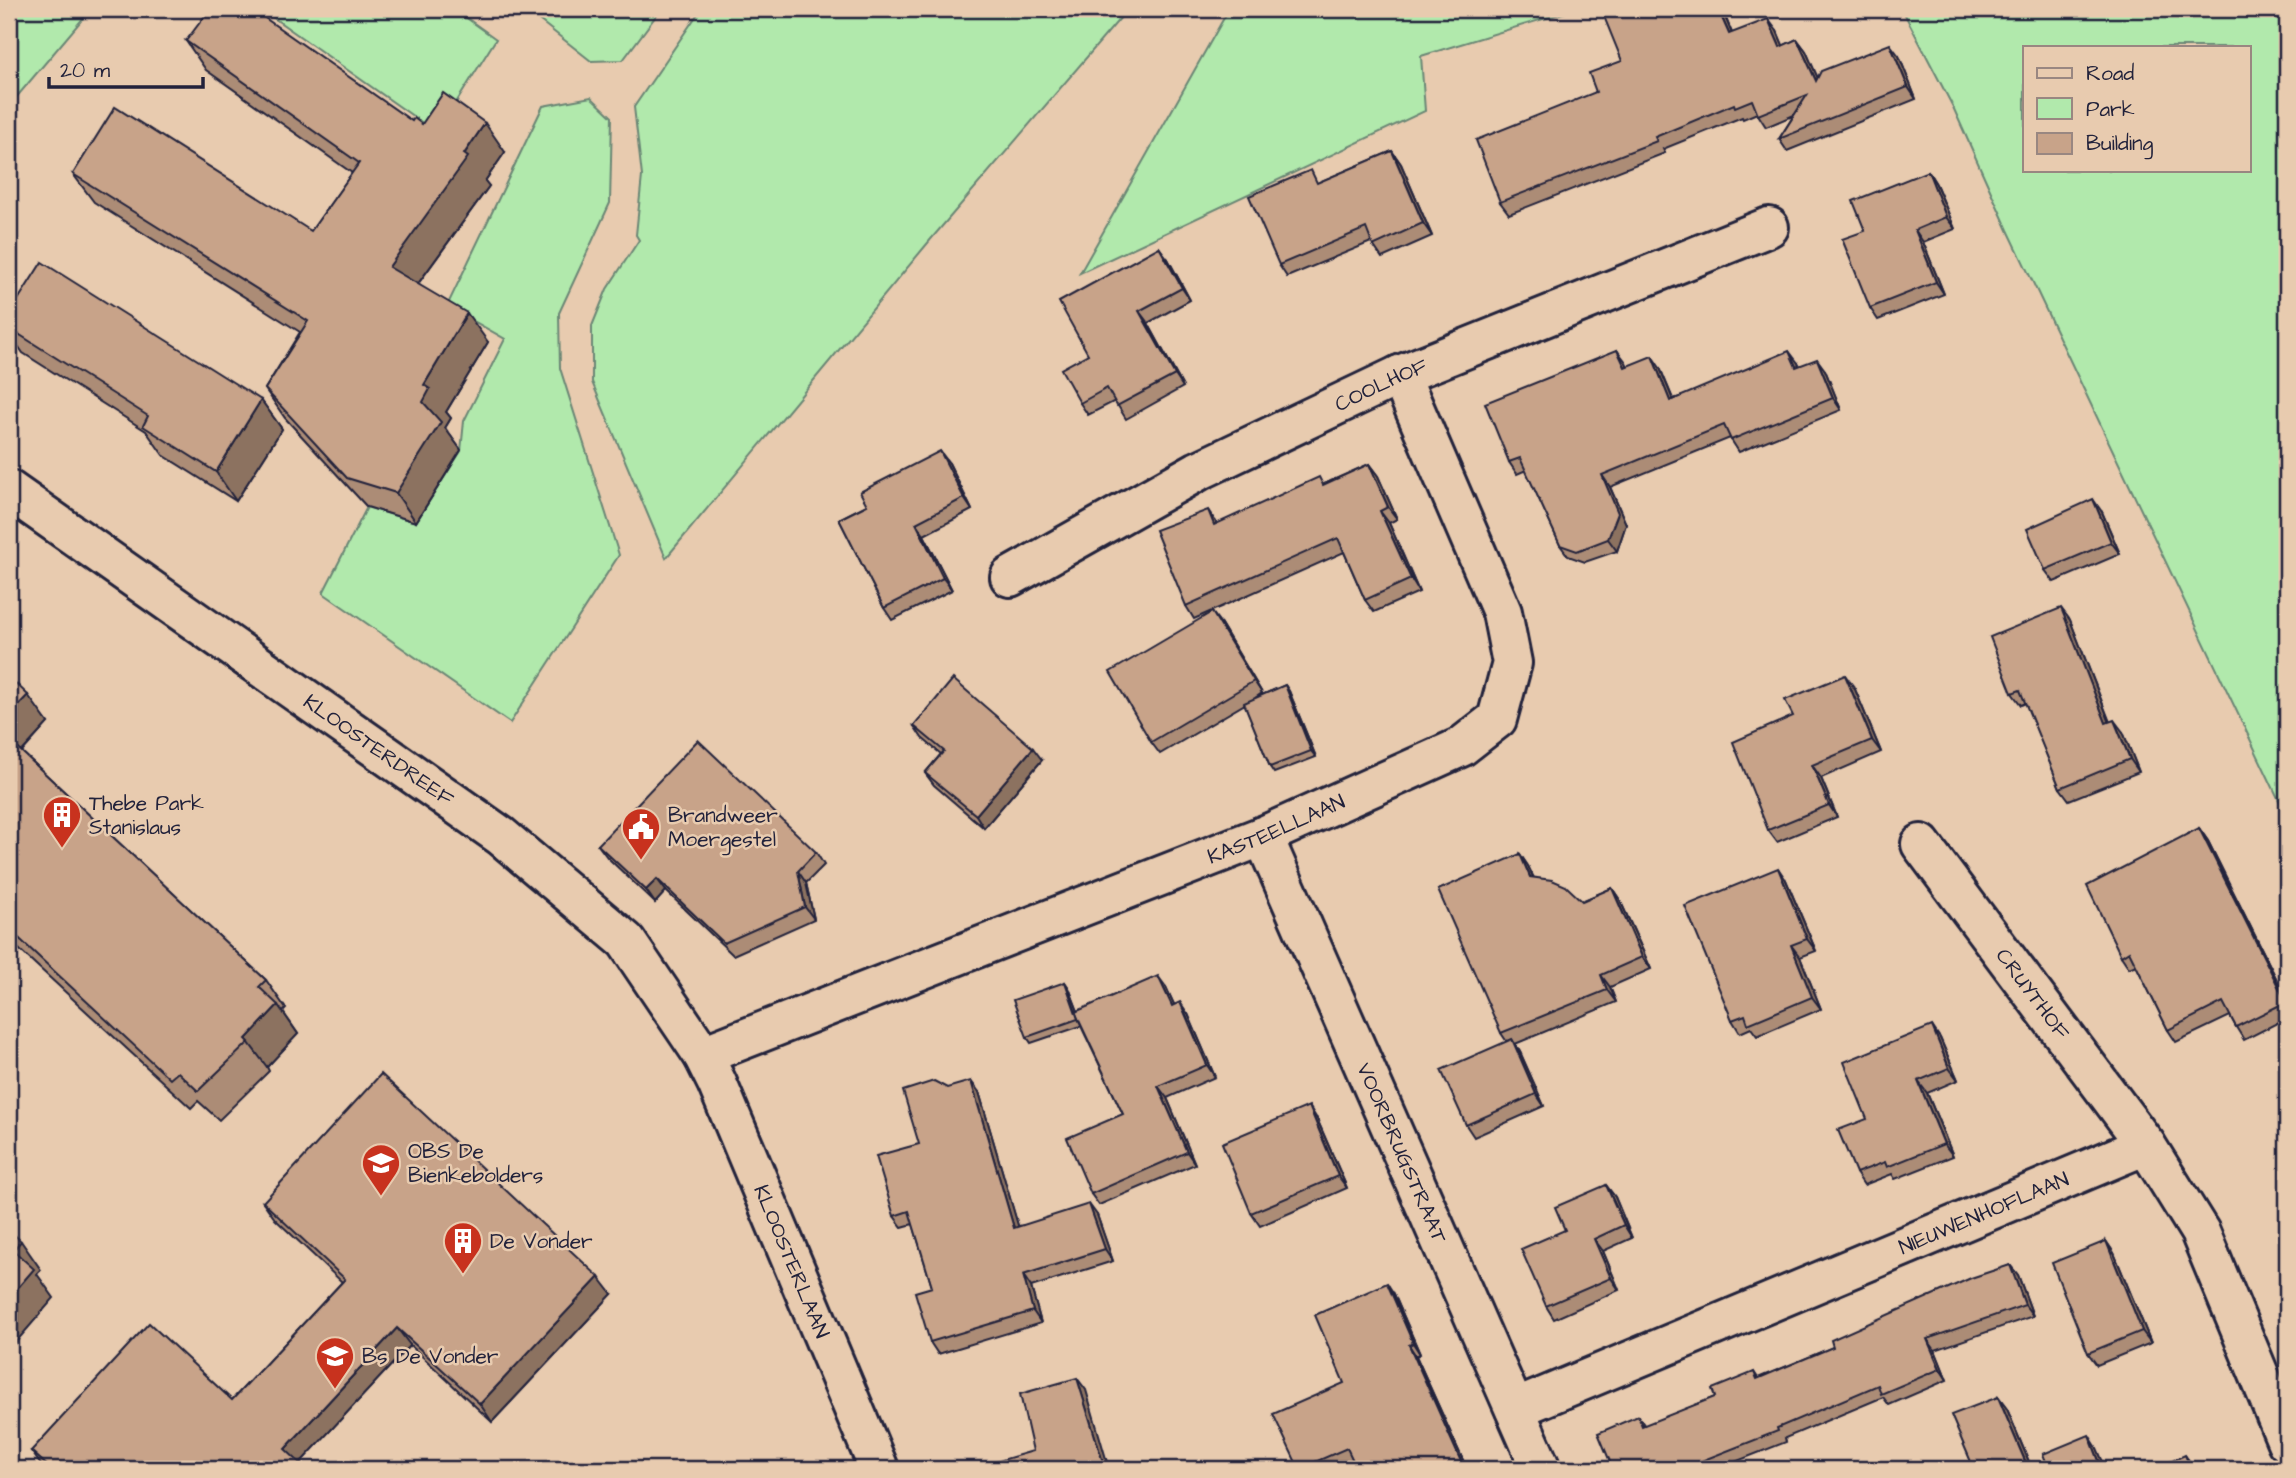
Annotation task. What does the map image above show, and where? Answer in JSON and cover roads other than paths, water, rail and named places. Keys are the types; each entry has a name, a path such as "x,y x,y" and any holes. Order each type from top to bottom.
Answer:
{"street":[{"name":"COOLHOF","path":"1010,577 1199,471 1400,375 1769,227"},
{"name":"KASTEELLAAN","path":"704,1055 1263,836 1461,747 1497,719 1512,663 1502,612 1400,375"},
{"name":"KLOOSTERDREEF","path":"9,490 501,836 626,941 704,1055"},
{"name":"VOORBRUGSTRAAT","path":"1263,836 1541,1469"},
{"name":"CRUYTHOF","path":"1921,844 2146,1144"},
{"name":"KLOOSTERLAAN","path":"704,1055 879,1469"},
{"name":"NIEUWENHOFLAAN","path":"1515,1409 2146,1144"},
{"path":"2146,1144 2200,1231 2287,1442"}],"place":[{"name":"Thebe Park Stanislaus","path":"62,849"},
{"name":"Brandweer Moergestel","path":"641,861"},
{"name":"OBS De Bienkebolders","path":"381,1197"},
{"name":"De Vonder","path":"463,1275"},
{"name":"Bs De Vonder","path":"335,1390"}]}
